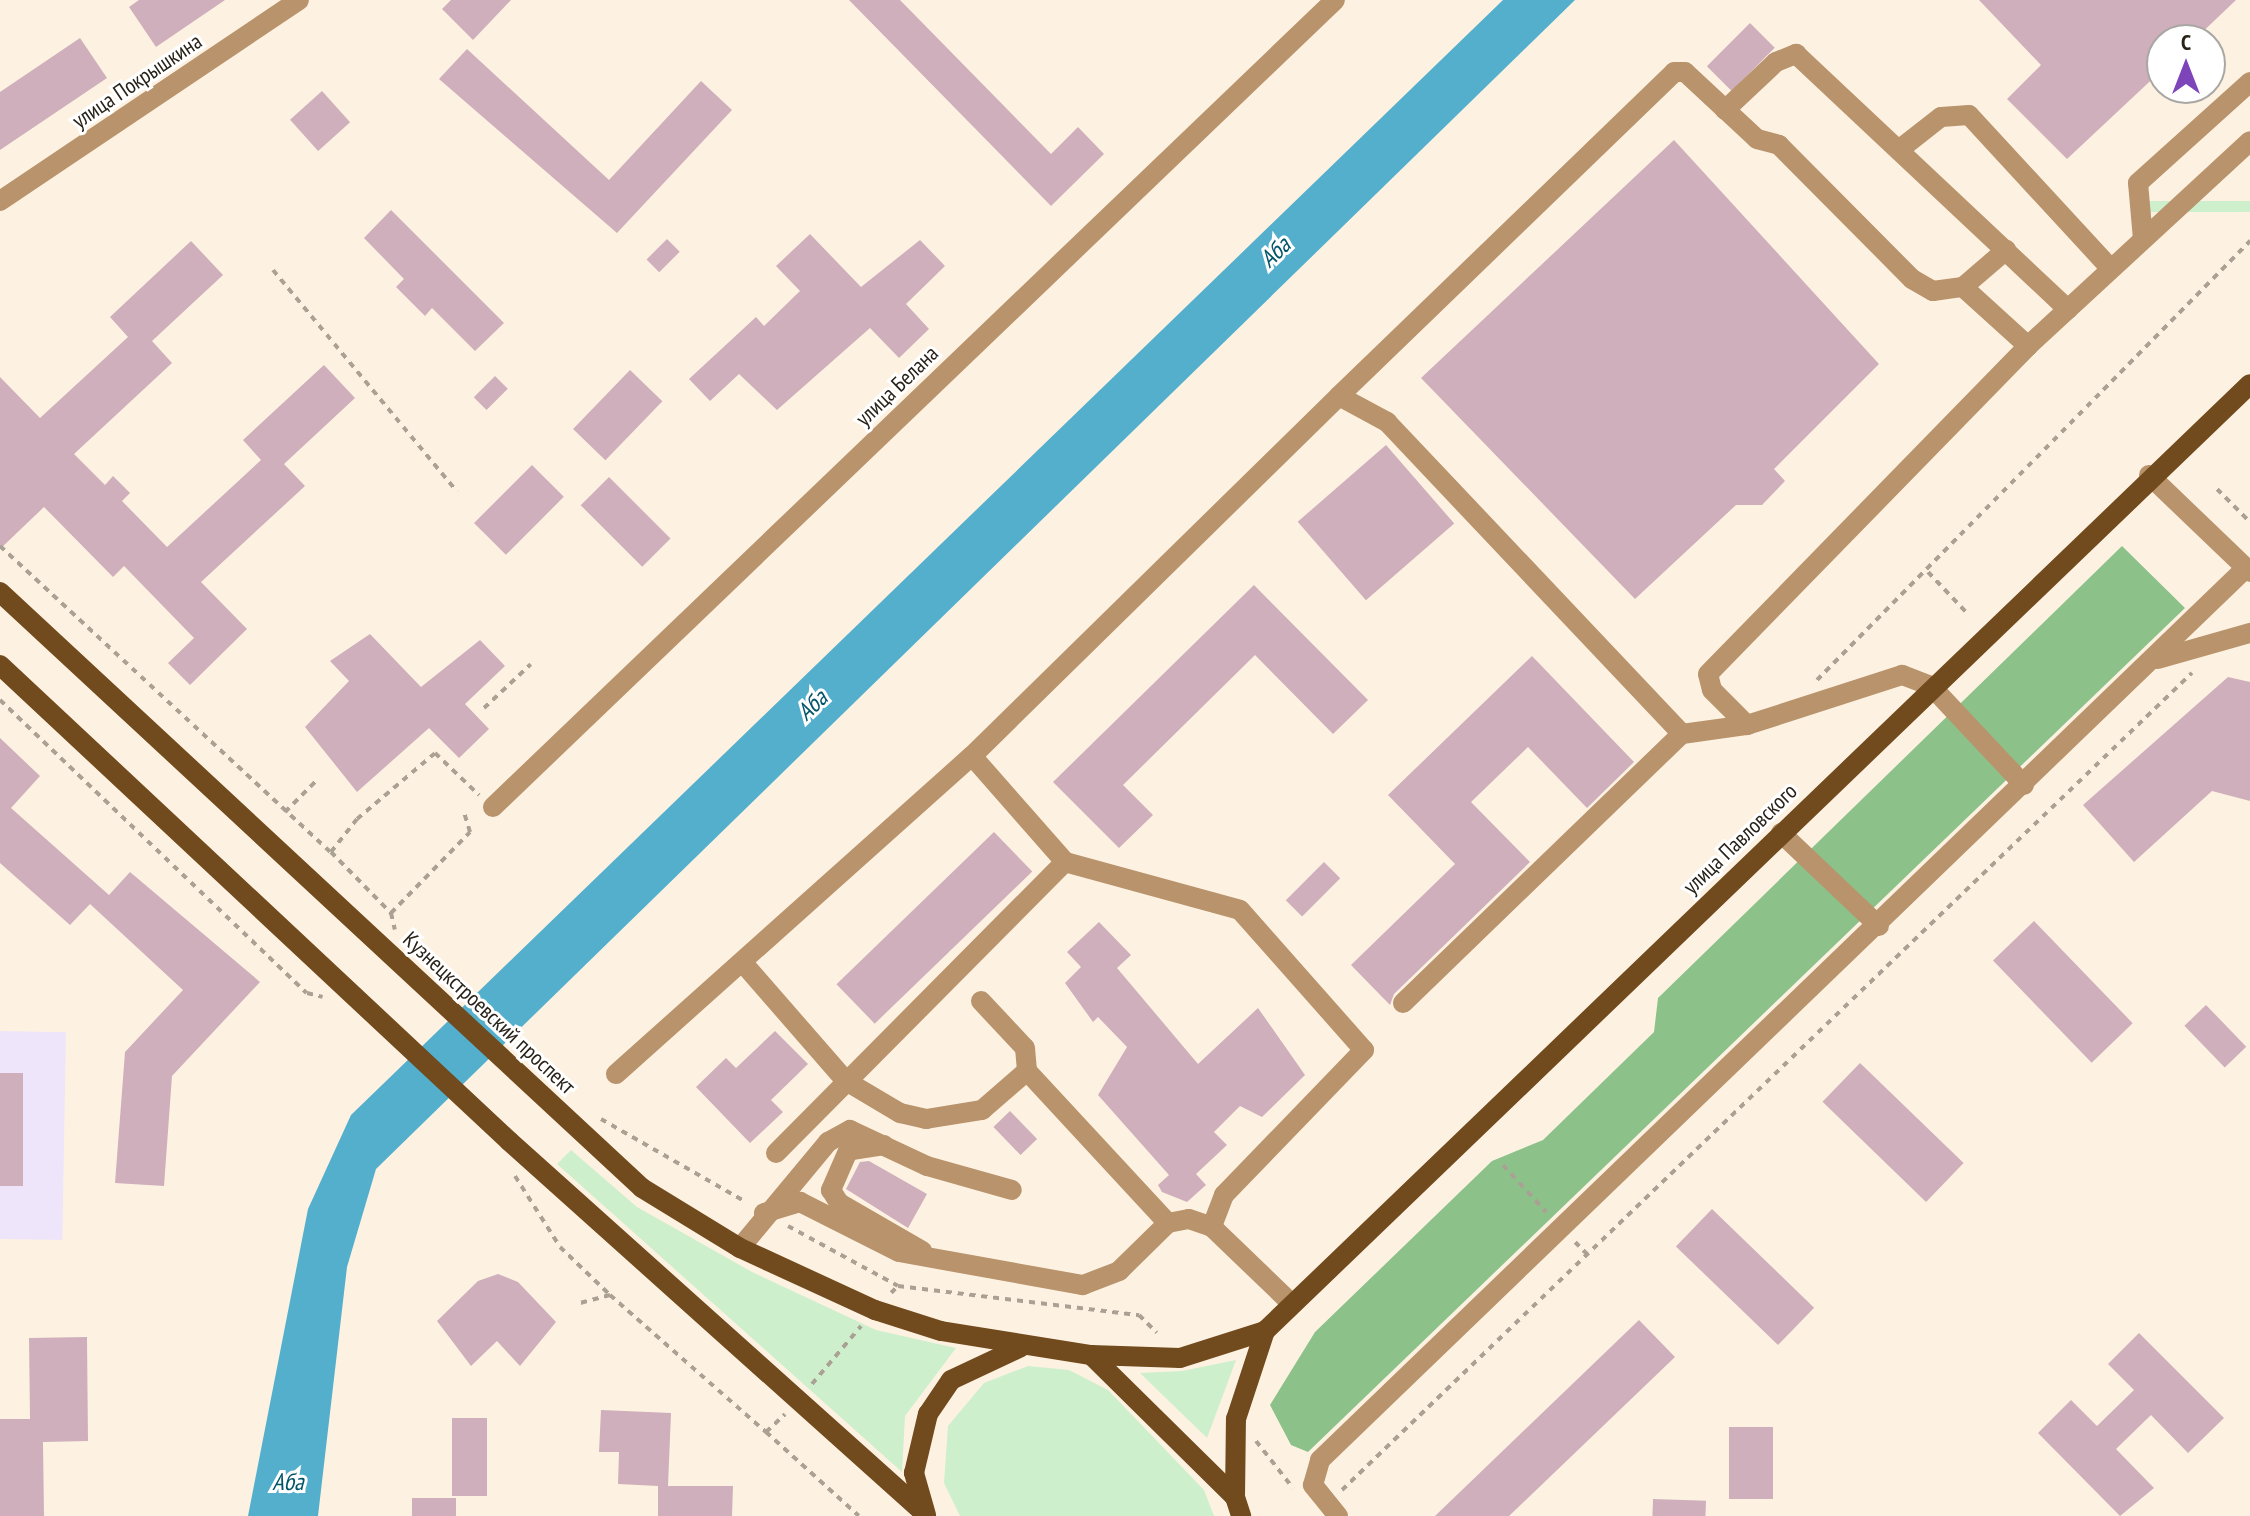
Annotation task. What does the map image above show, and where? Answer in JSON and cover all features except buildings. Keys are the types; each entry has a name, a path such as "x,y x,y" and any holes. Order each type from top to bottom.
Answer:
{"main road":[{"name":"улица Павловского","path":"1238,1507 1236,1419 1265,1331 2149,475 2250,384"},
{"name":"Кузнецкстроевский проспект","path":"0,592 642,1188 740,1248 875,1310 1021,1347"},
{"path":"0,665 370,1012 507,1151 925,1514"},
{"name":"улица Павловского","path":"1021,1347 1091,1355 1180,1358 1265,1331"},
{"path":"925,1514 914,1473 928,1414 951,1380 1021,1347"},
{"path":"1091,1355 1238,1507"}],"street":[{"name":"улица Покрышкина","path":"0,201 299,0"},
{"name":"улица Белана","path":"493,807 1335,0"},
{"path":"1725,110 1776,62 1796,54 2068,309"},
{"path":"616,1074 972,756 1669,76 1685,72 1757,139 1779,145 1912,279 1933,291 1963,287 2006,250"},
{"path":"2143,239 2138,183 2250,82"},
{"path":"1900,149 1941,117 1969,115 2111,269"},
{"path":"1747,725 1712,690 1708,674 1717,661 2028,346 2250,141"},
{"path":"1963,287 2028,346"},
{"path":"1339,396 1387,422 1682,734"},
{"path":"1332,1510 1311,1473 1320,1460 2248,570 2149,475"},
{"path":"2151,662 2250,633"},
{"path":"1403,1003 1682,734 1747,725 1902,675 1931,686 2024,785"},
{"path":"972,756 1065,862 1240,910 1364,1050 1224,1195 1212,1227"},
{"path":"1781,833 1879,926"},
{"path":"776,1153 1065,862"},
{"path":"743,963 846,1081 900,1113 926,1119 982,1110 1027,1071"},
{"path":"981,1001 1025,1048 1027,1071 1168,1223"},
{"path":"740,1248 764,1213 838,1133 859,1130 927,1166 1012,1190"},
{"path":"884,1145 848,1151 831,1190 839,1203 929,1255"},
{"path":"764,1213 800,1202 875,1244 1067,1283 1102,1283 1168,1223 1189,1219 1212,1227 1292,1304"}],"path":[{"path":"1784,712 1928,572 2250,241"},
{"path":"273,270 457,492"},
{"path":"2217,489 2250,522"},
{"path":"0,546 331,852 391,913 470,832 464,812"},
{"path":"1928,572 1967,613"},
{"path":"484,708 531,664"},
{"path":"1332,1510 1588,1255 2199,666"},
{"path":"0,700 307,993"},
{"path":"331,852 357,819 435,753 493,807"},
{"path":"285,812 316,781"},
{"path":"588,1112 898,1286 1139,1315 1157,1333"},
{"path":"507,1151 560,1247 859,1516"},
{"path":"1503,1165 1551,1217"},
{"path":"1570,1237 1588,1255"},
{"path":"766,1432 797,1402 898,1286"},
{"path":"577,1304 610,1295"},
{"path":"1249,1433 1296,1492"}],"shaded area":[{"path":"0,1031 66,1032 62,1240 0,1239"}],"green space":[{"path":"2136,201 2250,201 2250,212 2136,212"},
{"path":"2122,546 2185,608 1308,1452 1291,1445 1270,1405 1315,1332 1492,1161 1543,1140 1654,1032 1658,998"},
{"path":"571,1150 637,1207 752,1272 876,1330 956,1348 905,1416 902,1472 557,1164"},
{"path":"1236,1360 1207,1438 1140,1373 1182,1371"},
{"path":"1028,1366 1069,1370 1108,1390 1204,1490 1214,1516 960,1516 944,1483 948,1426 984,1383"}],"water":[{"name":"Аба","path":"1503,0 1575,0 376,1169 347,1267 318,1516 248,1516 308,1209 351,1115"}]}
